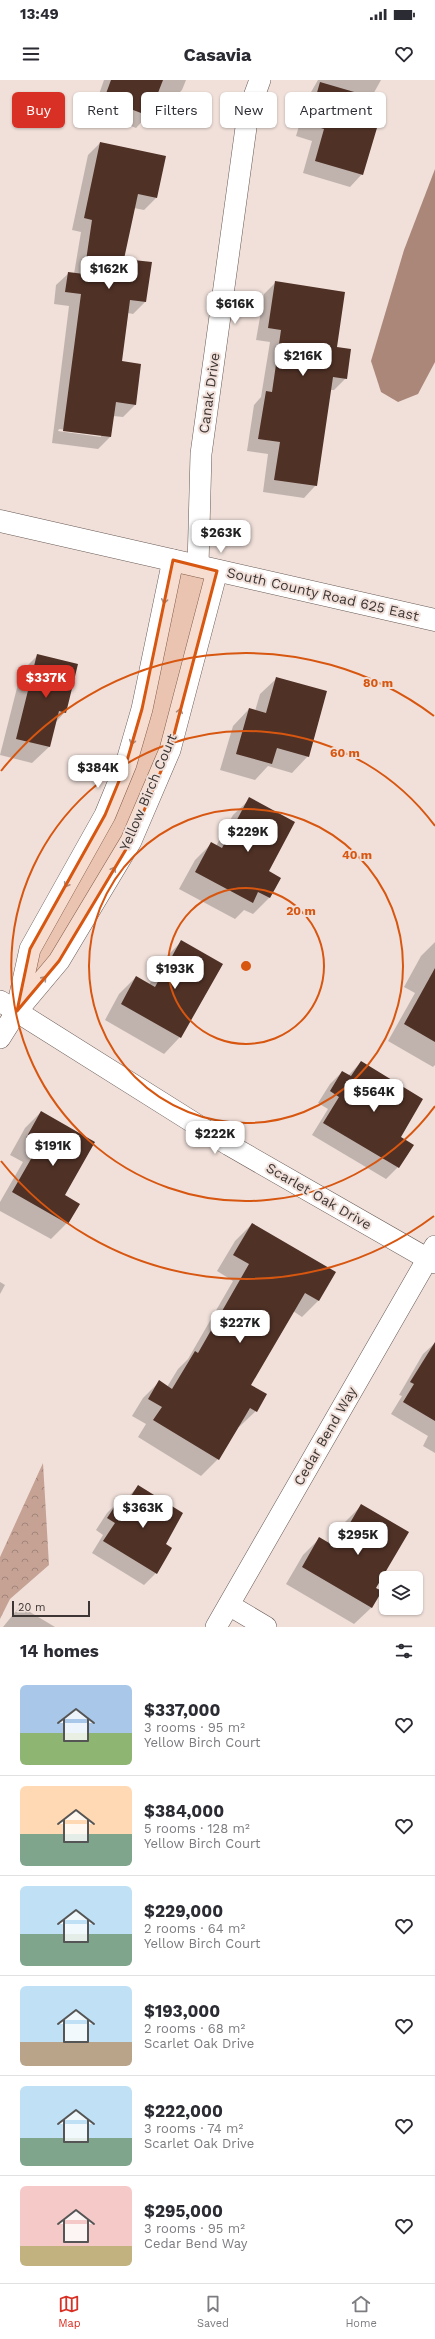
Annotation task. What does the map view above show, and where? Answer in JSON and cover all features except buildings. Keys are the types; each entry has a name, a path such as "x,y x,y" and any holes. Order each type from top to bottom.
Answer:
{"street":[{"name":"Canak Drive","path":"208,568 201,454 248,113 260,80"},
{"name":"South County Road 625 East","path":"0,521 435,620"},
{"name":"Yellow Birch Court","path":"0,1038 8,1006 30,949 105,815 126,764 142,709 173,560"},
{"name":"Yellow Birch Court","path":"8,1006 60,961 131,841 170,750 208,568"},
{"name":"Scarlet Oak Drive","path":"8,1006 229,1145 432,1256"},
{"name":"Cedar Bend Way","path":"216,1627 432,1256"},
{"path":"229,1605 266,1627"}],"highlighted area":[{"path":"173,560 217,571 170,750 131,841 59,961 17,1011 30,949 105,815 126,764 142,709"}],"green space":[{"path":"43,1463 49,1565 10,1599 0,1619 0,1557"}],"shaded area":[{"path":"435,169 435,362 418,394 398,402 381,392 371,361 404,250"}]}
